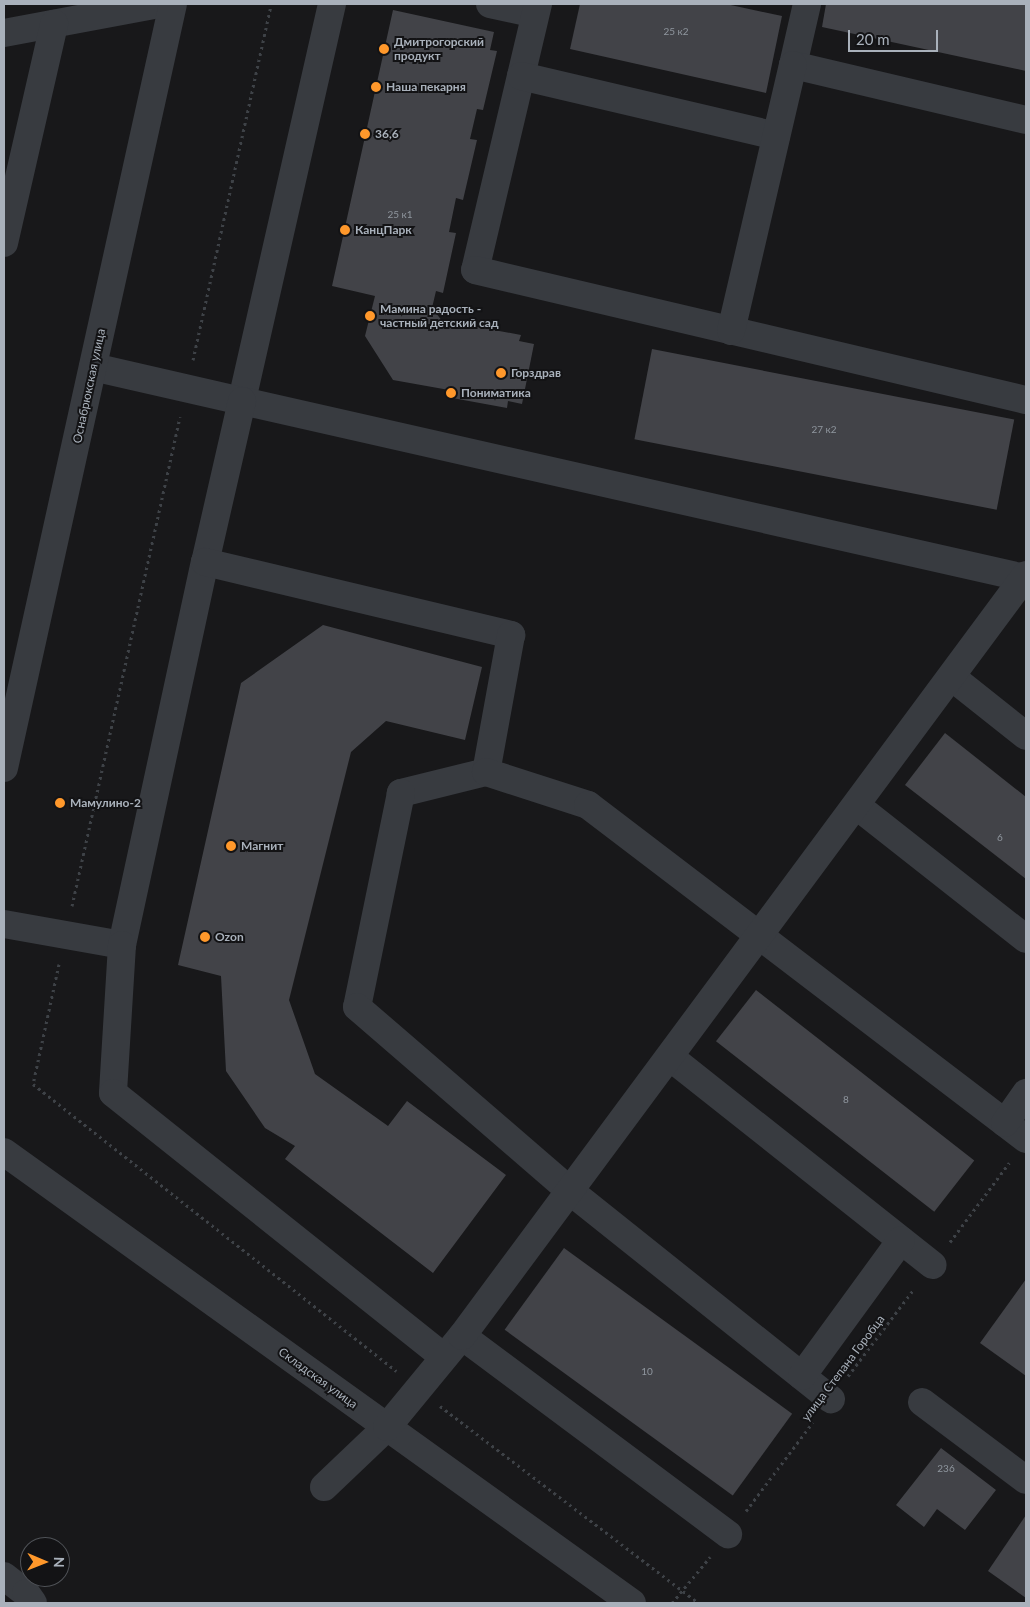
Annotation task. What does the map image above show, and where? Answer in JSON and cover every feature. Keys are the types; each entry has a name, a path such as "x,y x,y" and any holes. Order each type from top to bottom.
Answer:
{"street":[{"path":"4,33 54,24 96,10 159,4"},
{"name":"Оснабрюкская улица","path":"4,768 173,4"},
{"path":"332,4 122,945 113,1093 444,1357"},
{"path":"490,4 536,9 475,270 1026,400"},
{"path":"731,331 807,4"},
{"path":"4,243 54,24"},
{"path":"793,65 1026,120"},
{"path":"520,76 776,136"},
{"path":"93,367 1026,577 953,678 462,1336 387,1427 324,1487"},
{"path":"206,562 511,635 486,772"},
{"path":"953,678 1026,736"},
{"path":"831,1399 570,1191 357,1007 401,793 486,772 588,805 1005,1122 1020,1148"},
{"path":"857,806 1026,939"},
{"path":"4,924 122,945"},
{"path":"670,1057 932,1265"},
{"path":"1005,1122 1026,1093"},
{"name":"Складская улица","path":"4,1152 387,1427 620,1600"},
{"path":"802,1376 901,1240"},
{"path":"462,1336 728,1534"},
{"path":"922,1402 1026,1480"},
{"path":"4,1576 26,1593 33,1603"}],"path":[{"path":"272,4 33,1084 418,1389 699,1603"},
{"name":"улица Степана Горобца","path":"672,1603 728,1534 1020,1148"}],"building":[{"path":"580,4 726,4 782,16 766,93 570,49"},
{"path":"826,4 1026,4 1026,71 822,27"},
{"path":"393,10 494,32 490,50 497,51 483,110 477,109 470,139 477,140 463,200 456,198 449,232 456,233 443,293 436,291 432,308 446,326 461,329 461,324 521,335 519,341 534,344 522,404 508,401 507,408 447,397 449,390 393,380 365,336 375,296 332,286"},
{"path":"652,349 1014,419 997,510 634,439"},
{"path":"323,625 482,667 465,740 386,721 351,752 289,1000 315,1074 388,1126 407,1101 506,1175 433,1273 285,1159 295,1146 265,1128 226,1071 221,976 178,965 241,683"},
{"path":"945,733 1026,797 1026,879 905,785"},
{"path":"756,990 974,1161 934,1212 716,1041"},
{"path":"564,1248 792,1414 733,1495 505,1330"},
{"path":"1026,1279 1026,1376 980,1343"},
{"path":"941,1448 996,1490 965,1530 937,1509 924,1527 896,1505"},
{"path":"1026,1515 1026,1598 988,1571"}],"place":[{"name":"Дмитрогорский продукт","path":"384,49"},
{"name":"Наша пекарня","path":"376,87"},
{"name":"36,6","path":"365,134"},
{"name":"КанцПарк","path":"345,230"},
{"name":"Мамина радость - частный детский сад","path":"370,316"},
{"name":"Горздрав","path":"501,373"},
{"name":"Пониматика","path":"451,393"},
{"name":"Мамулино-2","path":"60,803"},
{"name":"Магнит","path":"231,846"},
{"name":"Ozon","path":"205,937"}]}
